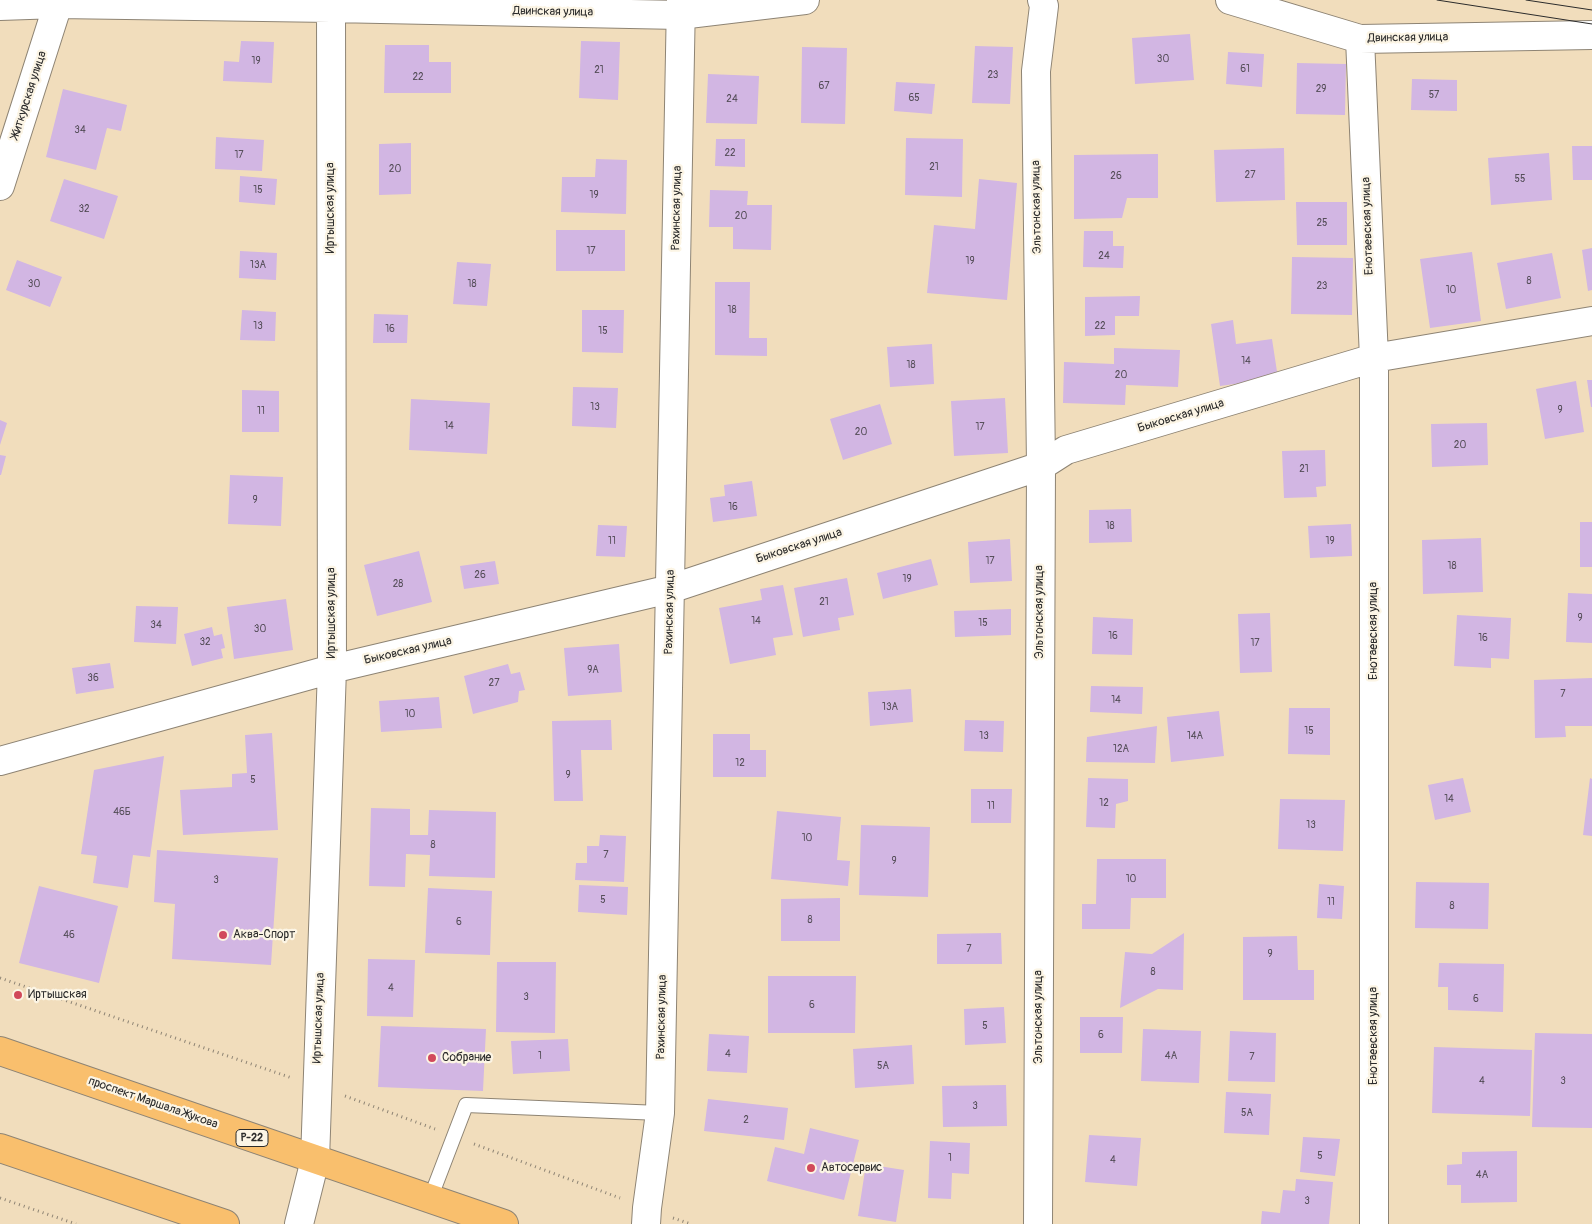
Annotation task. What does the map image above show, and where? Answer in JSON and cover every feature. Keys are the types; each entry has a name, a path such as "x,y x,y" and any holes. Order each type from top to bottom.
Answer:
{"highway":[{"name":"проспект Маршала Жукова","path":"0,1051 504,1224"},
{"path":"0,1148 225,1224"}],"street":[{"name":"Двинская улица","path":"0,6 58,4 331,4 681,8 805,0"},
{"name":"Эльтонская улица","path":"1038,1224 1040,466 1036,71 1044,6 1042,0"},
{"name":"Двинская улица","path":"1230,0 1360,39 1592,35"},
{"name":"Житкурская улица","path":"0,186 58,4"},
{"name":"Иртышская улица","path":"299,1224 315,1160 332,669 331,4"},
{"name":"Рахинская улица","path":"646,1224 660,1113 681,8"},
{"name":"Енотаевская улица","path":"1360,39 1374,358 1374,1224"},
{"name":"Быковская улица","path":"0,760 332,669 670,589 1040,466 1066,450 1374,358 1592,321"}],"lane":[{"path":"430,1199 466,1105 660,1113"}],"path":[{"path":"0,978 284,1076"},
{"path":"0,1198 76,1224"}],"building":[{"path":"1190,34 1194,80 1135,84 1132,38"},
{"path":"241,41 274,42 272,83 223,81 224,61 239,62"},
{"path":"581,41 620,42 618,100 579,98"},
{"path":"385,45 429,45 429,62 451,62 451,93 384,93"},
{"path":"975,46 1013,47 1010,104 972,103"},
{"path":"802,47 847,48 845,124 801,123"},
{"path":"1228,52 1264,54 1262,87 1226,84"},
{"path":"1297,63 1346,64 1345,115 1296,114"},
{"path":"708,74 759,76 757,124 706,123"},
{"path":"1412,79 1457,80 1457,111 1411,110"},
{"path":"896,82 935,84 932,114 894,111"},
{"path":"63,89 127,105 121,131 107,128 96,170 46,157"},
{"path":"216,137 264,140 262,171 215,169"},
{"path":"906,138 963,139 962,197 905,195"},
{"path":"716,139 745,139 745,167 715,166"},
{"path":"411,143 411,194 379,195 379,144"},
{"path":"1572,146 1592,146 1592,180 1573,180"},
{"path":"1284,148 1285,200 1216,202 1214,150"},
{"path":"1549,153 1552,200 1491,205 1488,158"},
{"path":"1158,154 1158,198 1127,198 1122,218 1074,219 1074,155"},
{"path":"596,159 627,160 626,214 561,212 562,177 595,177"},
{"path":"240,176 277,179 275,205 239,202"},
{"path":"64,179 118,196 104,239 50,221"},
{"path":"979,179 1017,183 1007,300 927,293 934,225 975,229"},
{"path":"710,190 748,191 747,205 772,205 771,250 733,249 733,227 709,227"},
{"path":"1296,202 1347,202 1347,245 1297,245"},
{"path":"556,230 625,230 625,271 556,271"},
{"path":"1084,231 1113,231 1113,246 1124,246 1123,268 1083,267"},
{"path":"1592,248 1592,290 1588,291 1582,250"},
{"path":"240,251 277,253 276,280 239,278"},
{"path":"1472,252 1481,321 1430,328 1420,259"},
{"path":"1552,253 1561,298 1506,309 1497,263"},
{"path":"1292,257 1353,258 1352,315 1291,314"},
{"path":"17,260 62,277 50,307 6,290"},
{"path":"457,262 491,264 487,306 453,304"},
{"path":"715,282 750,282 749,338 767,338 767,356 715,355"},
{"path":"1140,296 1139,316 1115,316 1115,335 1085,336 1085,297"},
{"path":"242,310 276,312 275,341 240,340"},
{"path":"582,310 624,310 623,353 582,352"},
{"path":"374,314 408,315 407,343 373,343"},
{"path":"1233,320 1236,344 1272,339 1278,378 1220,386 1211,324"},
{"path":"932,344 934,384 890,387 887,347"},
{"path":"1114,348 1180,350 1178,387 1126,385 1125,405 1063,403 1064,362 1114,364"},
{"path":"1587,380 1592,380 1592,407 1591,407"},
{"path":"1576,381 1584,432 1545,439 1536,389"},
{"path":"573,387 618,388 616,428 572,426"},
{"path":"242,390 279,391 279,432 242,432"},
{"path":"1005,398 1008,453 954,456 951,401"},
{"path":"411,399 490,403 487,454 409,450"},
{"path":"880,404 892,444 843,460 830,419"},
{"path":"0,420 7,423 0,445"},
{"path":"1487,423 1488,465 1432,467 1431,424"},
{"path":"1325,450 1326,486 1316,487 1317,497 1284,498 1282,451"},
{"path":"0,455 6,456 1,475 0,475"},
{"path":"230,475 283,477 281,526 228,524"},
{"path":"752,481 757,516 713,522 710,498 725,496 724,485"},
{"path":"1131,509 1132,542 1089,543 1089,510"},
{"path":"1580,522 1592,522 1592,567 1580,567"},
{"path":"1351,524 1352,556 1310,558 1308,526"},
{"path":"598,525 627,526 625,557 596,556"},
{"path":"1481,538 1483,592 1423,594 1422,540"},
{"path":"1010,539 1012,581 970,583 968,542"},
{"path":"419,551 432,602 377,616 364,565"},
{"path":"931,559 938,585 883,599 877,573"},
{"path":"495,561 499,584 464,589 460,566"},
{"path":"847,578 854,615 838,618 840,630 803,637 794,588"},
{"path":"783,585 793,635 773,638 776,655 730,664 719,608 762,600 760,589"},
{"path":"1568,593 1592,594 1592,643 1566,642"},
{"path":"286,599 293,650 234,659 227,607"},
{"path":"136,606 178,607 176,644 134,642"},
{"path":"1011,609 1011,635 955,637 954,611"},
{"path":"1270,613 1272,672 1240,673 1238,614"},
{"path":"1457,615 1511,618 1509,659 1491,658 1491,668 1454,666"},
{"path":"1093,617 1133,619 1132,655 1092,654"},
{"path":"212,627 214,636 222,634 225,648 221,649 223,658 192,666 184,634"},
{"path":"619,644 622,692 568,696 564,648"},
{"path":"110,663 114,688 76,694 72,668"},
{"path":"508,664 511,674 520,672 525,690 519,691 518,702 473,714 464,676"},
{"path":"1592,678 1592,726 1565,726 1566,737 1535,738 1534,680"},
{"path":"1091,686 1143,687 1142,714 1090,712"},
{"path":"911,689 913,722 870,726 868,692"},
{"path":"439,697 442,728 381,732 379,701"},
{"path":"1289,708 1330,708 1330,755 1288,754"},
{"path":"1219,711 1224,756 1171,762 1167,717"},
{"path":"611,720 612,750 581,750 583,801 554,801 552,721"},
{"path":"965,720 1004,721 1003,752 964,751"},
{"path":"1157,726 1155,763 1086,762 1087,737"},
{"path":"272,733 278,830 183,835 180,790 232,787 232,774 247,773 245,735"},
{"path":"713,734 750,734 750,750 766,750 766,777 713,777"},
{"path":"164,756 150,857 133,855 128,888 93,883 97,856 81,854 94,770"},
{"path":"1088,778 1128,779 1128,801 1116,804 1115,828 1086,827"},
{"path":"1463,778 1471,812 1435,820 1428,785"},
{"path":"1590,778 1592,779 1592,836 1583,835"},
{"path":"971,789 1012,789 1011,823 971,823"},
{"path":"1280,799 1345,800 1343,851 1278,849"},
{"path":"371,808 410,809 410,835 428,835 429,810 496,812 495,878 429,876 430,855 406,854 405,887 369,886"},
{"path":"777,811 841,817 837,860 850,861 848,886 771,879"},
{"path":"861,825 930,827 928,897 859,895"},
{"path":"600,835 626,836 624,882 575,880 576,863 587,863 587,846 599,846"},
{"path":"157,850 278,858 271,965 172,959 175,904 154,902"},
{"path":"1097,859 1166,859 1166,898 1131,898 1130,929 1082,929 1082,904 1096,904"},
{"path":"1416,882 1489,883 1488,929 1415,928"},
{"path":"1319,884 1344,886 1342,919 1317,918"},
{"path":"579,885 628,887 627,915 578,912"},
{"path":"39,886 118,906 99,983 19,963"},
{"path":"428,888 492,891 490,955 425,953"},
{"path":"840,898 840,941 781,941 781,899"},
{"path":"1001,933 1002,964 937,964 937,934"},
{"path":"1184,933 1183,990 1158,989 1120,1008 1125,952 1152,954"},
{"path":"1297,936 1298,970 1314,970 1314,1000 1243,1000 1243,937"},
{"path":"368,959 415,960 413,1017 367,1016"},
{"path":"497,962 556,962 555,1033 496,1032"},
{"path":"1439,963 1504,964 1503,1012 1448,1010 1448,987 1438,987"},
{"path":"768,976 856,976 855,1033 768,1033"},
{"path":"1004,1007 1006,1043 965,1045 964,1009"},
{"path":"1080,1017 1123,1017 1122,1053 1080,1053"},
{"name":"Собрание","path":"381,1026 486,1029 483,1091 378,1087"},
{"path":"1143,1029 1201,1031 1199,1083 1141,1081"},
{"path":"1230,1031 1276,1033 1275,1082 1228,1081"},
{"path":"1535,1033 1592,1034 1592,1128 1532,1127"},
{"path":"709,1034 749,1036 747,1073 707,1071"},
{"path":"568,1039 570,1071 513,1074 511,1041"},
{"path":"912,1045 914,1084 855,1088 853,1049"},
{"path":"1434,1047 1532,1050 1530,1116 1432,1113"},
{"path":"1006,1085 1007,1126 943,1127 942,1086"},
{"path":"1226,1092 1271,1094 1269,1135 1224,1133"},
{"path":"708,1099 788,1108 784,1140 704,1131"},
{"name":"Автосервис","path":"810,1128 859,1140 844,1200 767,1181 775,1147 804,1154"},
{"path":"1089,1135 1141,1138 1137,1186 1085,1182"},
{"path":"1303,1137 1340,1139 1335,1176 1300,1172"},
{"path":"930,1141 970,1143 969,1174 952,1173 951,1199 928,1198"},
{"path":"1517,1151 1517,1202 1461,1203 1461,1185 1447,1185 1447,1165 1462,1164 1462,1152"},
{"path":"866,1164 904,1170 896,1222 858,1216"},
{"path":"1296,1179 1333,1182 1329,1224 1261,1224 1262,1211 1280,1213 1283,1190 1295,1191"}],"tram line":[{"path":"1437,0 1592,24"},
{"path":"1526,0 1592,10"}],"place":[{"name":"Аква-Спорт","path":"223,935"},
{"name":"Иртышская","path":"18,995"},
{"name":"Собрание","path":"432,1058"},
{"name":"Автосервис","path":"811,1168"}]}
